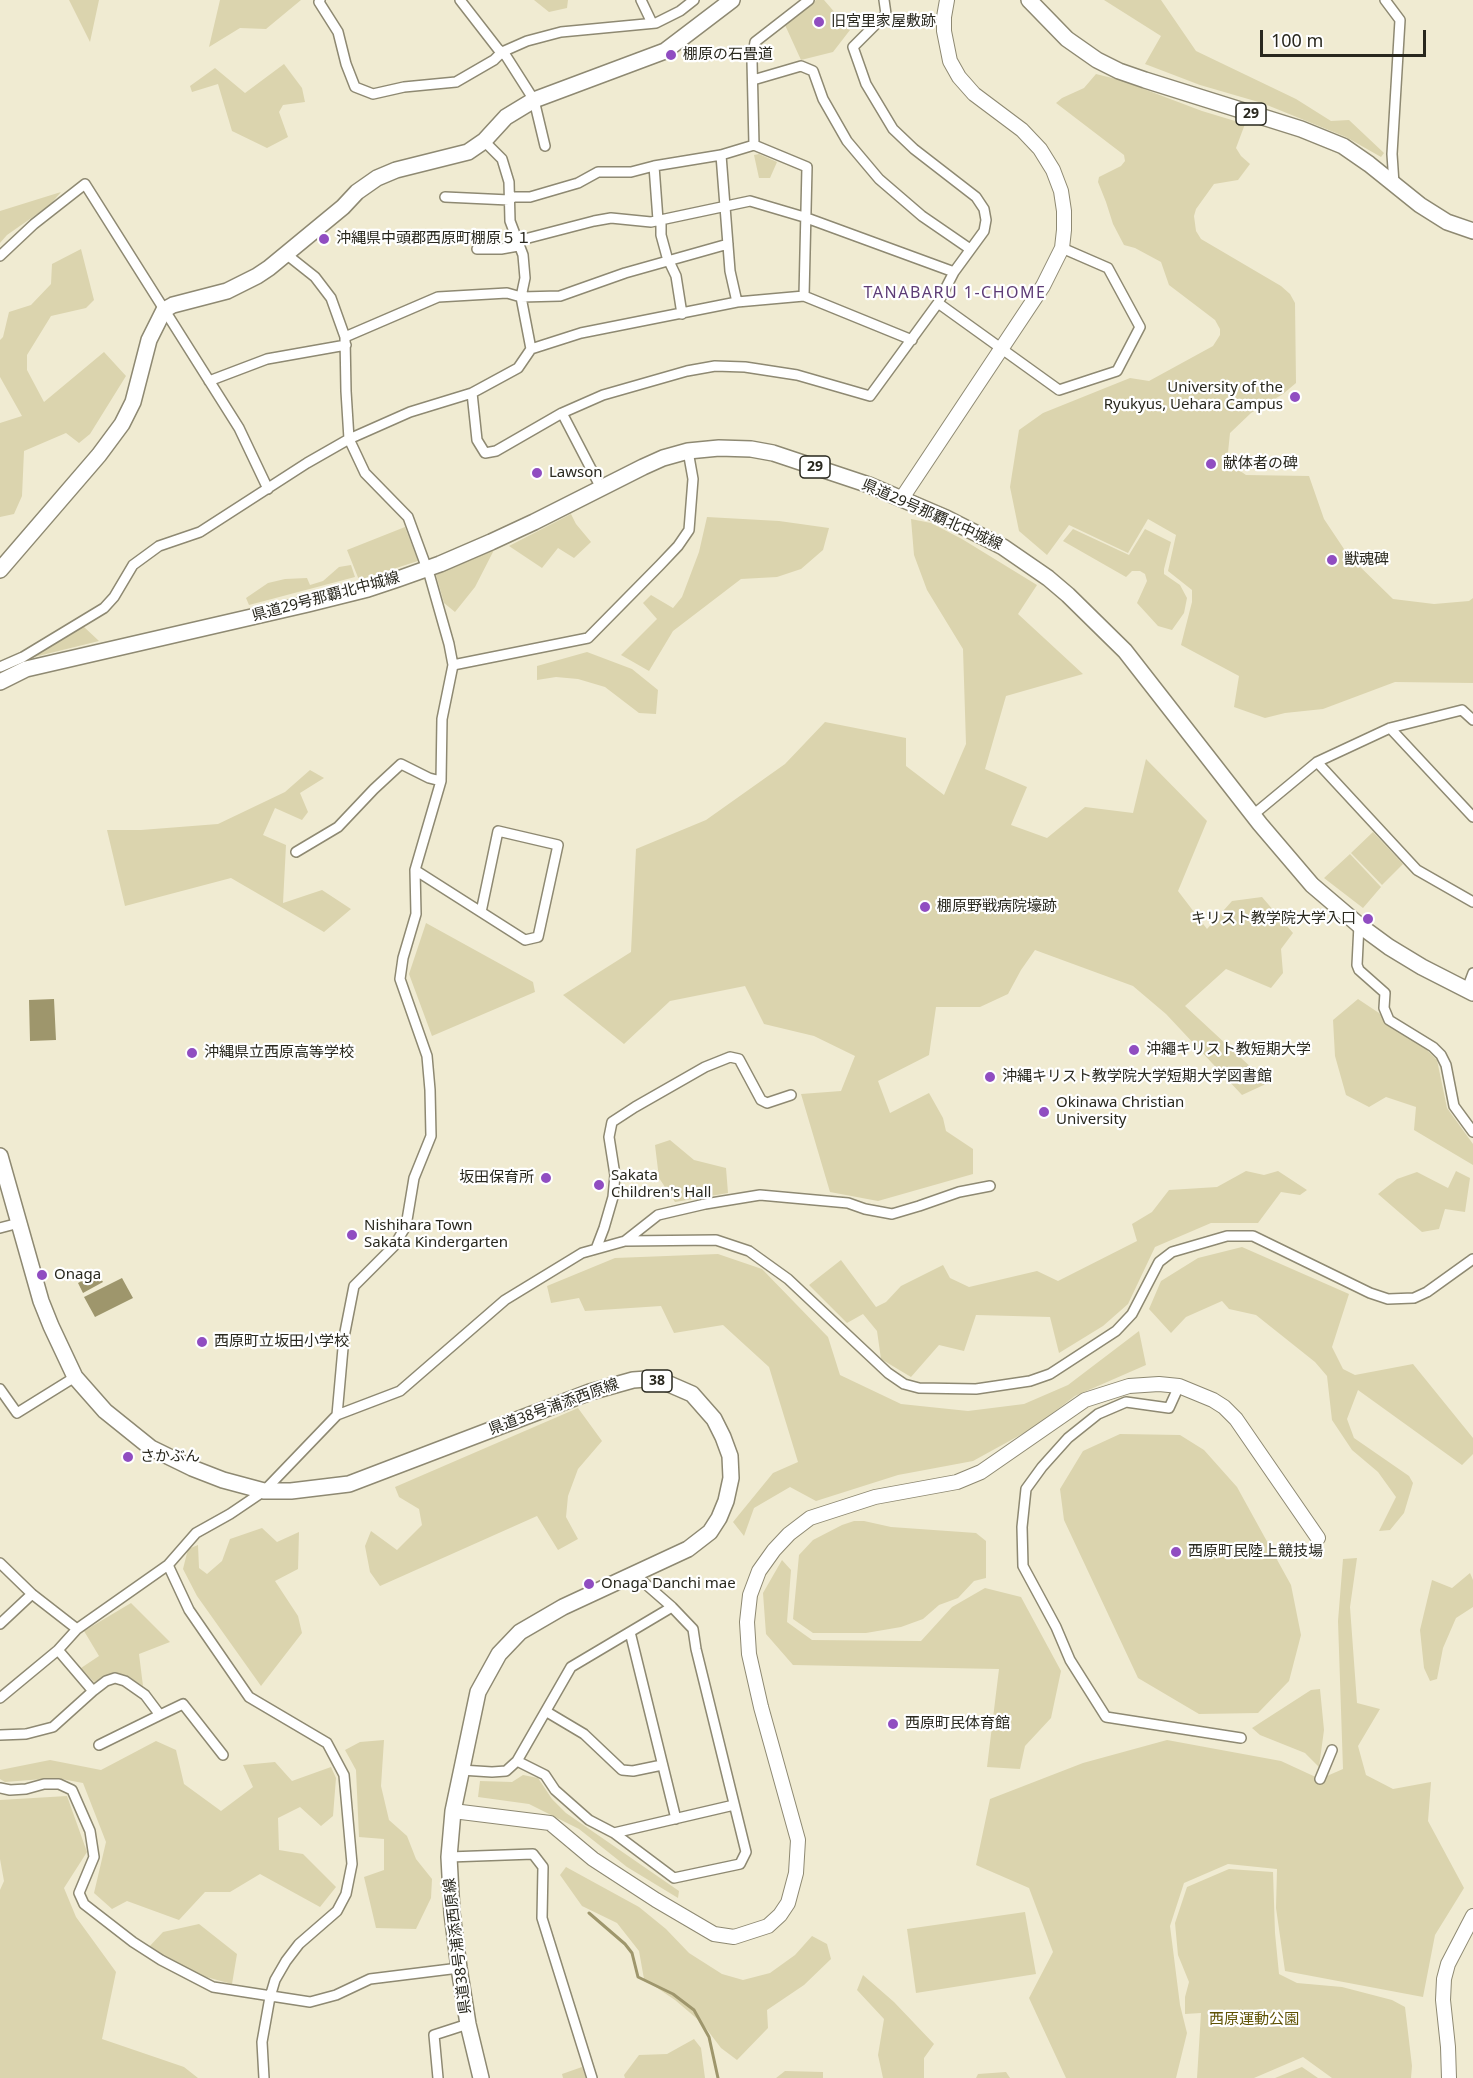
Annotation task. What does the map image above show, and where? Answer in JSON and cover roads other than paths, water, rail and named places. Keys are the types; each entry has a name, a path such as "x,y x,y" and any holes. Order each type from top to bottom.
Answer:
{"main road":[{"path":"0,570 99,455 122,424 133,402 149,340 164,310 173,305 228,291 257,276 286,254 357,192 377,178 396,170 468,152 484,141 506,117 534,100 665,51 732,0"},
{"name":"29","path":"1029,0 1067,39 1104,64 1342,146 1420,205 1447,222 1473,231"},
{"name":"県道29号那覇北中城線","path":"0,681 24,663 358,592 427,569 534,522 643,467 688,451 736,448 773,453 902,498 1003,547 1024,560 1068,595 1125,651 1253,815 1312,885 1359,925 1422,967 1470,991"},
{"name":"県道38号浦添西原線","path":"0,1156 41,1301 75,1377 105,1412 150,1448 223,1480 264,1491 291,1491 349,1484 618,1383 646,1379 669,1384 692,1394 714,1419 729,1456 730,1478 726,1502 710,1532 688,1549 633,1573 540,1619 520,1632 499,1654 478,1692 453,1811 449,1857 450,1895 459,1968 468,2024 481,2078"}],"street":[{"path":"320,0 319,2 338,32 346,64 355,87 373,94 404,87 456,82 494,60 502,52 527,42 561,32 652,23 680,11 694,0"},
{"path":"460,0 502,52 534,100 544,146"},
{"path":"641,0 652,23"},
{"path":"754,145 752,60 755,42 809,0"},
{"path":"472,393 477,440 485,453 496,451 562,413 603,395 687,371 715,366 745,367 798,375 870,396 938,303 954,272 984,231 986,220 984,209 976,197 914,149 893,129 866,84 853,47 886,14 884,0"},
{"path":"902,498 1043,286 1062,248 1064,211 1061,191 1053,170 1040,149 1022,130 974,94 959,77 950,61 944,31 947,0"},
{"path":"1385,0 1400,20 1392,154 1394,184"},
{"path":"753,80 801,66 813,71 823,99 847,141 879,179 922,216 970,249"},
{"path":"484,141 502,159 509,182 510,220 523,255 525,278 521,297 531,349"},
{"path":"445,197 509,200 514,197 530,197 578,183 598,172 631,172 721,155 754,145 807,168 804,217 804,296"},
{"path":"721,155 730,271 736,302"},
{"path":"654,166 661,235 676,276 682,314"},
{"path":"0,256 34,224 85,184 239,428 268,489"},
{"path":"477,249 501,249 611,218 651,222 750,201 804,217 954,272"},
{"path":"209,381 267,359 346,341 438,297 507,292 521,297 560,296 625,273 728,244"},
{"path":"938,303 1059,390 1117,371 1140,327 1108,268 1062,248"},
{"path":"286,254 315,277 331,298 346,341 349,440 365,473 408,517 427,569 453,665 442,719 441,781 415,870 416,914 403,958 400,979 427,1056 431,1136 414,1178 406,1226 394,1246 354,1286 344,1337 338,1415"},
{"path":"0,667 24,663 104,608 114,597 133,565 159,546 200,532 307,463 349,440 410,412 472,393 518,368 531,349 580,333 736,302 804,296 912,340"},
{"path":"562,413 601,488"},
{"path":"453,665 588,638 604,624 678,546 689,530 693,479 688,451"},
{"path":"1253,815 1317,762 1390,728 1462,710 1473,720"},
{"path":"1390,728 1473,817"},
{"path":"1317,762 1417,870 1473,902"},
{"path":"296,852 338,827 401,764 429,778 441,781"},
{"path":"415,870 481,912 525,940 538,937 558,845 498,831 481,912"},
{"path":"1359,925 1357,965 1359,970 1386,993 1384,1008 1389,1020 1433,1047 1441,1055 1446,1065 1454,1106 1473,1132"},
{"path":"1470,991 1473,973"},
{"path":"596,1249 613,1197 615,1175 609,1137 612,1122 705,1067 730,1058 739,1059 761,1100 767,1103 792,1095"},
{"path":"625,1241 658,1215 759,1195 849,1203 865,1209 892,1214 959,1192 990,1186"},
{"path":"0,1228 19,1223"},
{"path":"0,1698 58,1650 77,1629 168,1565 195,1533 230,1514 264,1491 338,1415 400,1391 505,1300 582,1253 625,1241 716,1240 749,1251 788,1279 888,1373 904,1384 919,1388 976,1389 1030,1381 1050,1374 1116,1331 1124,1323 1132,1314 1159,1262 1172,1252 1227,1236 1252,1236 1370,1293 1389,1299 1414,1298 1427,1292 1473,1259"},
{"path":"0,1389 17,1413 75,1377"},
{"path":"453,1811 550,1823 593,1858 656,1900 714,1934 734,1937 768,1926 788,1904 796,1873 798,1840 761,1707 749,1654 747,1622 750,1596 759,1571 789,1534 810,1518 875,1497 957,1482 981,1472 1085,1400 1129,1386 1159,1384 1179,1386 1224,1407 1236,1419 1318,1538"},
{"path":"1179,1386 1169,1408 1126,1402 1098,1414 1068,1438 1042,1467 1026,1489 1022,1527 1023,1566 1070,1660 1106,1717 1241,1738"},
{"path":"0,1563 32,1594 77,1629"},
{"path":"168,1565 189,1610 249,1697 327,1743 344,1775 352,1864 346,1894 337,1911 299,1944 286,1960 275,1980 262,2042 264,2078"},
{"path":"517,1761 544,1774 555,1790 589,1820 614,1833 674,1878 740,1864 746,1852 693,1629 633,1573"},
{"path":"0,1624 32,1594"},
{"path":"461,1770 506,1771 517,1761 571,1667 672,1607"},
{"path":"630,1632 676,1819"},
{"path":"58,1650 93,1691"},
{"path":"0,1735 26,1734 53,1727 93,1691 106,1681 115,1678 125,1681 145,1695 160,1715"},
{"path":"99,1745 183,1704 223,1755"},
{"path":"547,1712 584,1734 622,1770 633,1771 662,1765"},
{"path":"1320,1779 1332,1750"},
{"path":"0,1788 26,1790 44,1784 59,1784 72,1790 90,1831 94,1857 79,1893 84,1904 132,1941 189,1976 213,1987 310,2002 336,1995 370,1979 459,1968"},
{"path":"614,1833 734,1805"},
{"path":"449,1857 532,1854 543,1866 542,1918 592,2078"},
{"path":"1449,2078 1443,2000 1444,1979 1448,1964 1473,1916"},
{"path":"438,2078 434,2035 468,2024"}],"waterway":[{"path":"589,1913 625,1944 632,1953 638,1977 673,1994 694,2010 709,2037 718,2078"}],"place":[{"name":"旧宮里家屋敷跡","path":"819,22"},
{"name":"棚原の石畳道","path":"671,55"},
{"name":"沖縄県中頭郡西原町棚原５１","path":"324,239"},
{"name":"University of the Ryukyus, Uehara Campus","path":"1295,397"},
{"name":"献体者の碑","path":"1211,464"},
{"name":"Lawson","path":"537,473"},
{"name":"獣魂碑","path":"1332,560"},
{"name":"棚原野戦病院壕跡","path":"925,907"},
{"name":"キリスト教学院大学入口","path":"1368,919"},
{"name":"沖繩キリスト教短期大学","path":"1134,1050"},
{"name":"沖縄県立西原高等学校","path":"192,1053"},
{"name":"沖縄キリスト教学院大学短期大学図書館","path":"990,1077"},
{"name":"Okinawa Christian University","path":"1044,1112"},
{"name":"坂田保育所","path":"546,1178"},
{"name":"Sakata Children's Hall","path":"599,1185"},
{"name":"Nishihara Town Sakata Kindergarten","path":"352,1235"},
{"name":"Onaga","path":"42,1275"},
{"name":"西原町立坂田小学校","path":"202,1342"},
{"name":"さかぶん","path":"128,1457"},
{"name":"西原町民陸上競技場","path":"1176,1552"},
{"name":"Onaga Danchi mae","path":"589,1584"},
{"name":"西原町民体育館","path":"893,1724"}],"district":[{"name":"TANABARU 1-CHOME","path":"955,293"}],"park label":[{"name":"西原運動公園","path":"1254,2020"}]}
